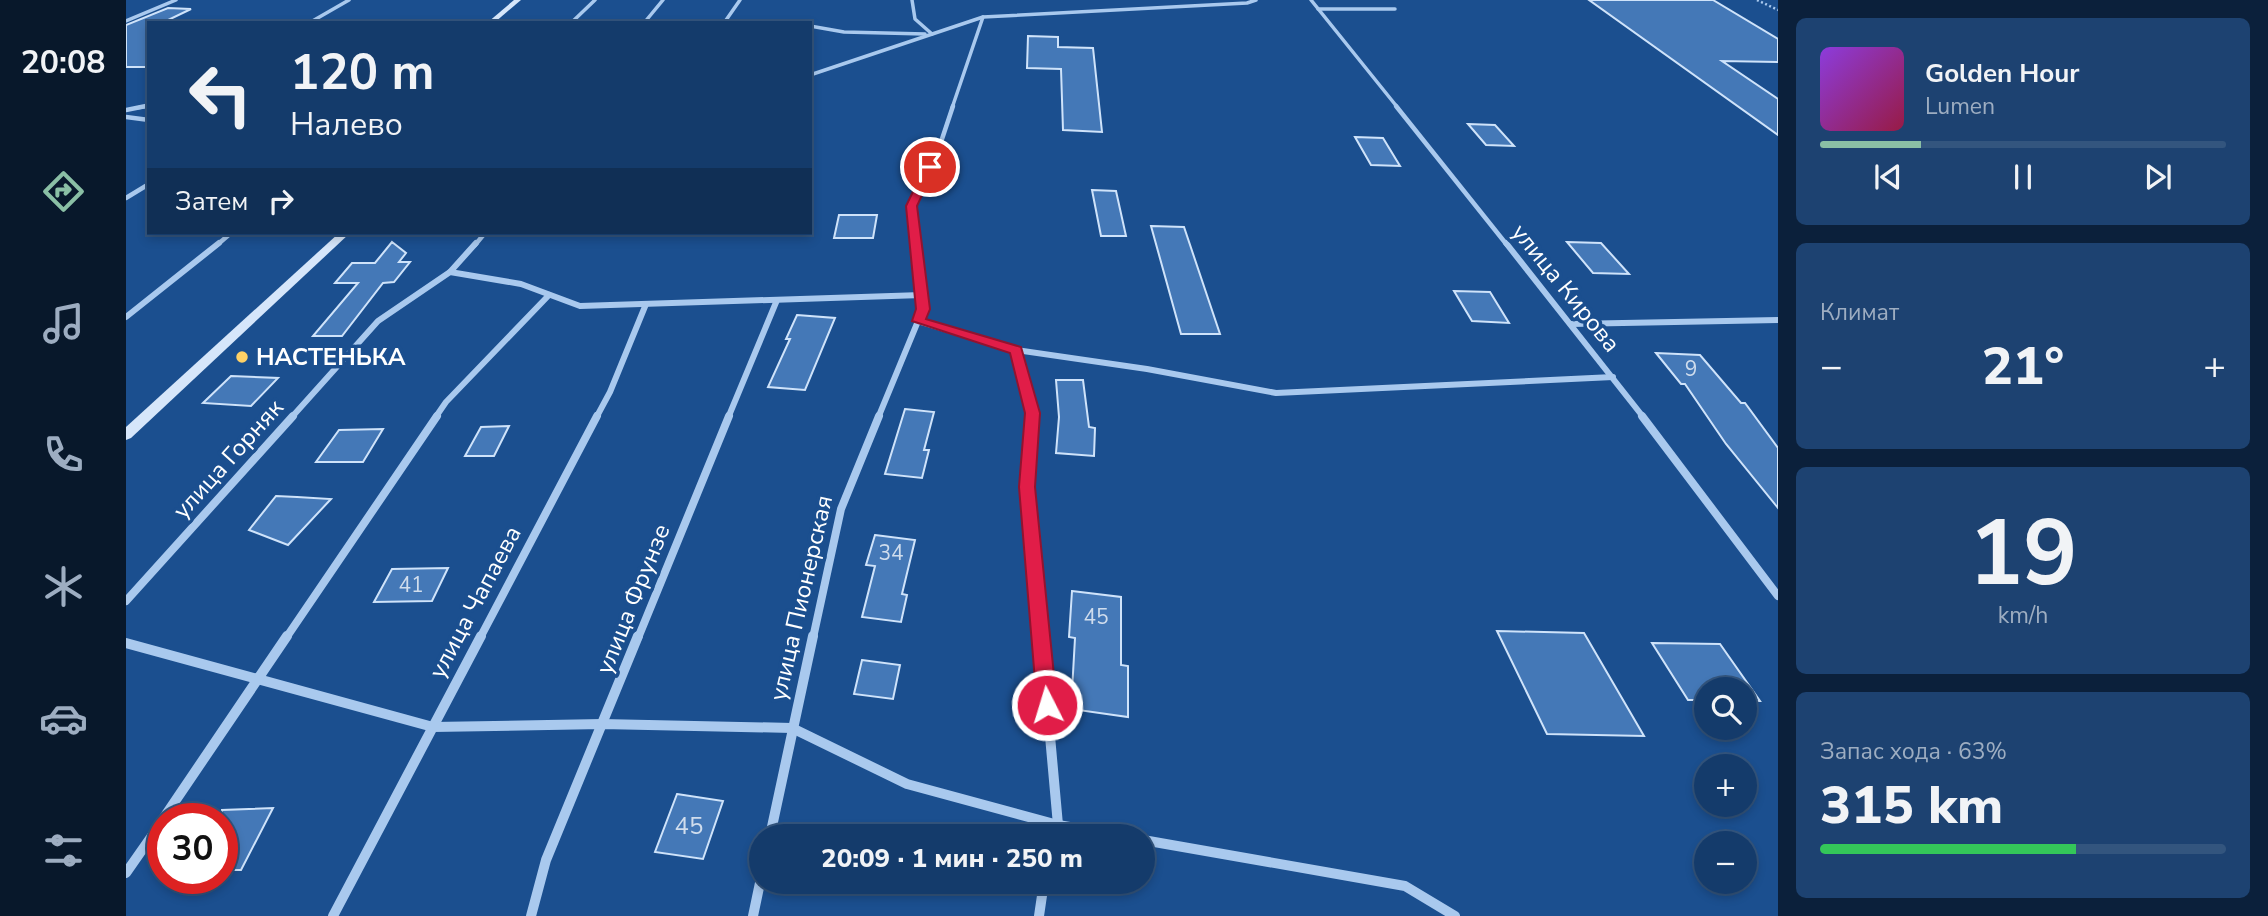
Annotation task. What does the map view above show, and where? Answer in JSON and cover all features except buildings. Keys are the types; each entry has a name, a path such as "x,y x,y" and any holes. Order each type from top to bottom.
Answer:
{"street":[{"path":"126,21 176,0"},
{"path":"312,21 349,0"},
{"path":"493,21 518,0"},
{"path":"573,21 595,0"},
{"path":"646,21 663,0"},
{"path":"725,21 740,0"},
{"path":"912,0 915,19 932,34"},
{"path":"1140,0 1147,8"},
{"path":"812,74 983,17 1247,3 1256,0"},
{"name":"улица Кирова","path":"1311,0 1613,377 1778,597"},
{"path":"1318,9 1395,9"},
{"name":"улица Пионерская","path":"772,824 841,509 923,309 912,206 939,148 983,17"},
{"path":"812,26 864,33 932,34"},
{"path":"126,110 147,106"},
{"path":"126,117 147,120"},
{"path":"126,198 147,185"},
{"path":"126,317 228,235"},
{"path":"126,435 343,235"},
{"name":"улица Горняк","path":"126,601 378,321 450,272 483,235"},
{"path":"450,272 521,284 580,306 922,295"},
{"path":"175,803 446,402 549,295"},
{"name":"улица Фрунзе","path":"531,916 546,860 777,300"},
{"name":"улица Чапаева","path":"333,916 610,392 646,304"},
{"path":"1570,324 1778,320"},
{"path":"918,321 1016,350 1147,369 1276,393 1613,377"},
{"path":"1016,350 1032,413 1027,487 1058,824"},
{"path":"126,643 433,727 602,724 792,728 907,784 1054,824"},
{"path":"1155,842 1405,886 1455,916"},
{"path":"126,873 147,843"},
{"path":"753,916 758,894"},
{"path":"1039,916 1042,894"}],"path":[{"path":"1757,0 1778,10"}],"place":[{"name":"НАСТЕНЬКА","path":"242,357"}],"route":[{"path":"930,167 912,206 923,309 918,321 1016,350 1032,413 1027,487 1047,705"}]}
